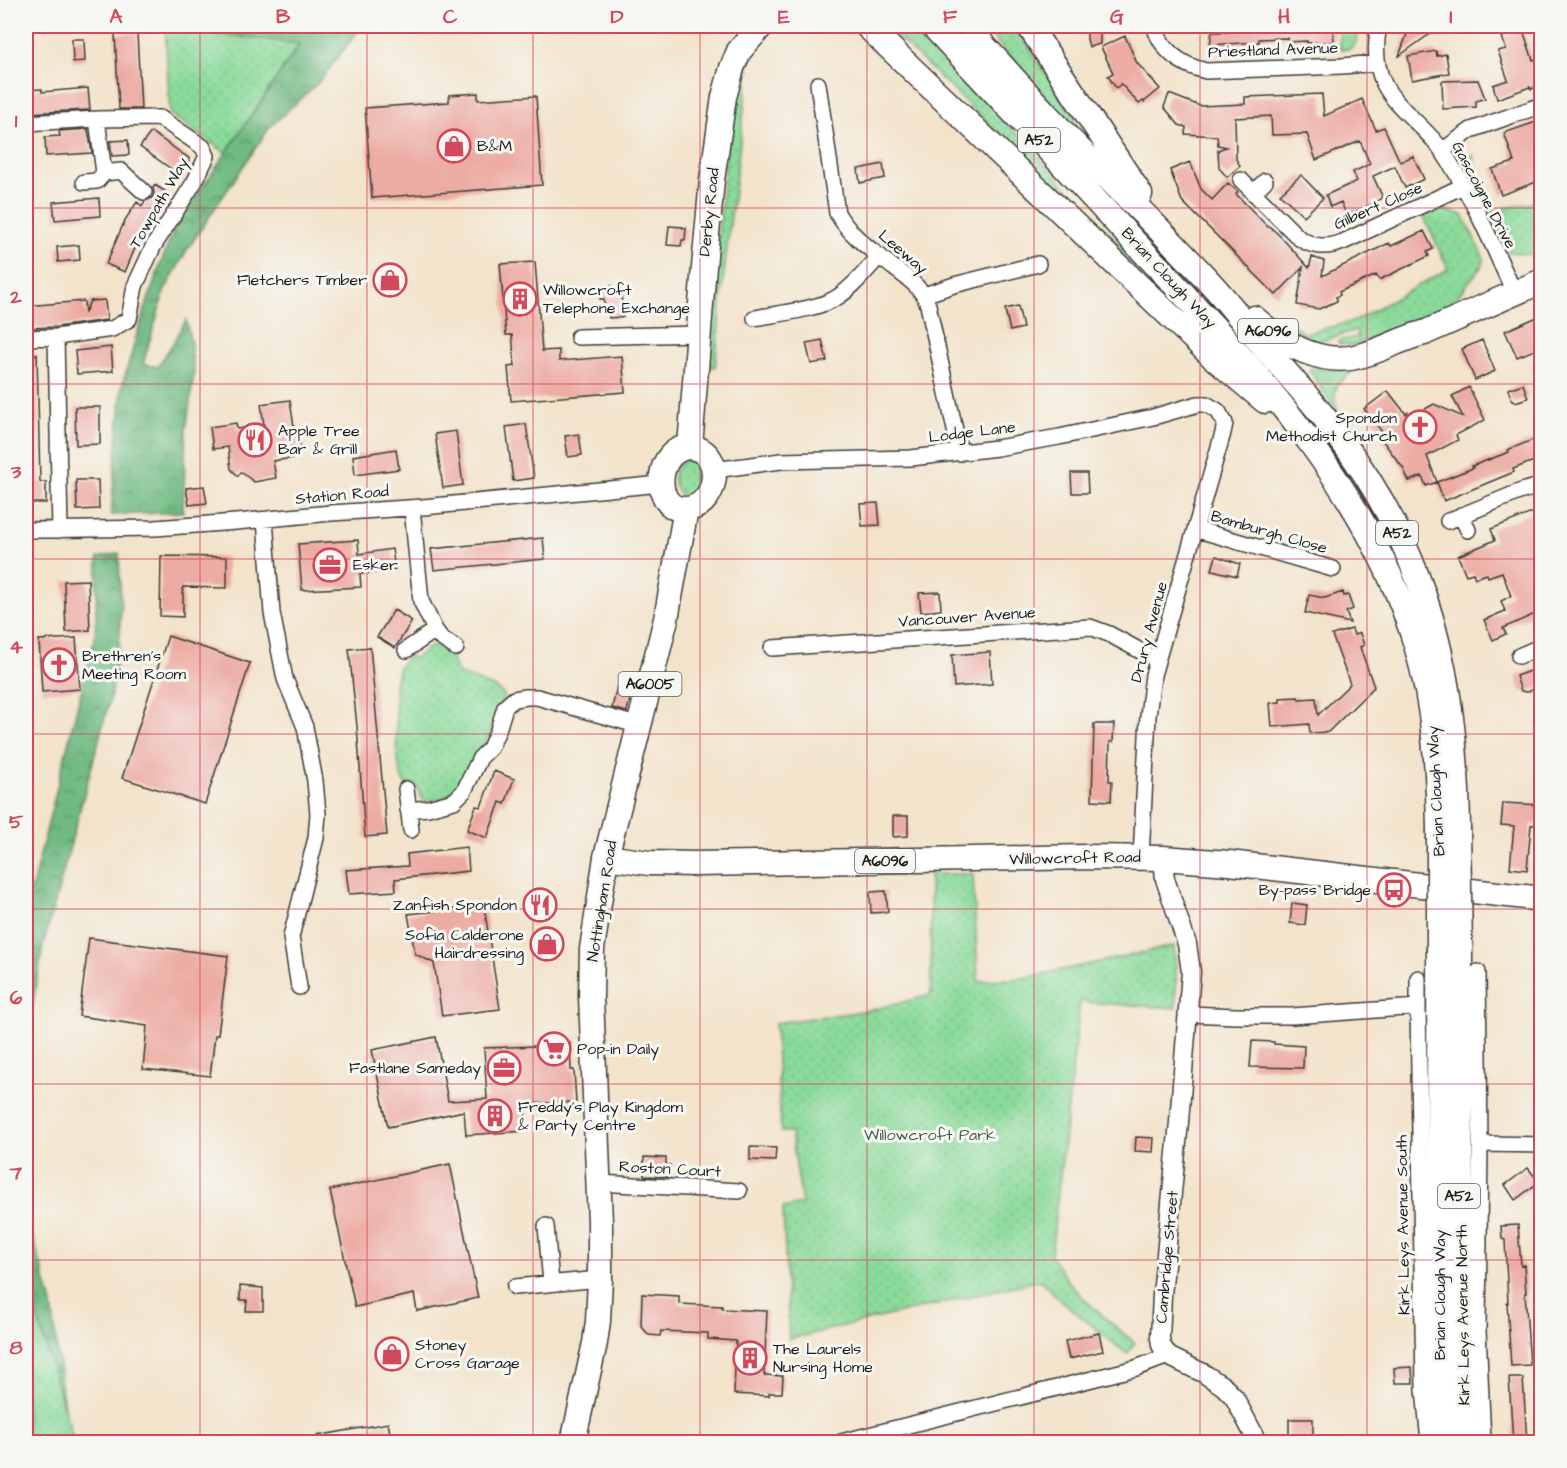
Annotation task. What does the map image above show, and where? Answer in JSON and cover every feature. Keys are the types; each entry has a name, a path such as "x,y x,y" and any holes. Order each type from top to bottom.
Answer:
{"main road":[{"name":"Derby Road","path":"690,447 713,172 724,98 739,51 742,26"},
{"name":"Derby Road","path":"739,51 761,26"},
{"path":"867,26 1214,358 1274,410 1295,424"},
{"name":"Brian Clough Way","path":"933,26 1252,368 1340,486 1388,572 1408,624 1422,668 1449,829 1450,950 1464,1443"},
{"name":"Brian Clough Way","path":"966,26 1085,155 1216,290 1336,432 1372,484 1409,558 1434,626 1451,708 1458,781 1449,829"},
{"path":"1029,26 1167,237"},
{"name":"A6096","path":"1216,290 1286,343 1328,358 1340,359 1355,358 1408,336 1424,333 1542,281"},
{"path":"690,447 706,455 714,470 714,477 710,493 702,502 692,508 677,508 665,497 661,484 663,470 667,460 675,451 690,447"},
{"name":"Nottingham Road","path":"573,1443 595,1343 600,1279 600,1222 591,996 592,949 606,856 666,619 686,509"},
{"name":"Willowcroft Road","path":"606,856 649,863 695,864 1088,857 1152,858 1229,863 1542,899"},
{"name":"Brian Clough Way","path":"1444,1443 1440,1281 1450,950"}],"street":[{"name":"Priestland Avenue","path":"1154,26 1172,56 1187,65 1206,71 1377,63"},
{"name":"Gascoigne Drive","path":"1379,26 1376,44 1377,63 1384,83 1392,96 1442,151 1463,186 1514,292"},
{"name":"Leeway","path":"818,84 837,213 846,226 924,295 960,453"},
{"path":"1442,151 1471,130 1542,105"},
{"name":"Towpath Way","path":"26,338 56,337 112,329 129,319 135,286 153,247 195,181 207,156 203,147 160,118 97,119"},
{"path":"26,123 97,119 104,173"},
{"path":"84,182 98,180 104,173 121,171 144,192"},
{"name":"Gilbert Close","path":"1241,180 1299,238 1309,244 1324,247 1343,242 1463,186"},
{"path":"1253,193 1265,181"},
{"path":"755,318 834,300 845,292 880,256"},
{"path":"924,295 1038,264"},
{"path":"578,337 698,334"},
{"path":"56,337 60,530"},
{"name":"Lodge Lane","path":"714,470 781,461 911,458 960,453 1059,437 1154,417 1198,404 1213,407 1224,420"},
{"name":"Drury Avenue","path":"1152,858 1148,717 1153,675 1196,529 1223,432 1224,420"},
{"name":"Station Road","path":"26,530 154,528 265,520 661,484"},
{"path":"1468,530 1455,518 1518,492 1542,485"},
{"path":"412,508 421,601 435,630 441,638 456,648"},
{"path":"265,520 272,613 285,679 305,727 315,781 318,814 316,838 291,937 299,987"},
{"name":"Bamburgh Close","path":"1196,529 1333,569"},
{"name":"Vancouver Avenue","path":"772,648 1090,627 1109,634 1158,660"},
{"path":"406,650 435,630"},
{"path":"408,810 428,808 454,801 464,791 480,758 490,748 506,707 514,699 526,696 537,697 640,726"},
{"path":"406,789 411,830"},
{"name":"Cambridge Street","path":"1152,858 1165,879 1182,925 1191,972 1161,1317 1161,1345 1168,1356"},
{"name":"Kirk Leys Avenue North","path":"1478,972 1480,1144 1478,1330 1483,1443"},
{"name":"Kirk Leys Avenue South","path":"1418,978 1424,1389 1429,1443"},
{"path":"1188,1014 1292,1016 1418,1007"},
{"path":"1480,1144 1542,1145"},
{"name":"Roston Court","path":"598,1183 739,1191"},
{"path":"546,1226 551,1284"},
{"path":"515,1287 600,1279"},
{"path":"841,1443 1136,1368 1168,1356 1203,1373 1223,1386 1234,1397 1249,1424 1256,1443"}],"green space":[{"path":"158,26 362,26 319,82 269,128 187,250 164,292 143,364 157,367 186,320 194,374 186,431 183,512 111,515 122,386 138,331 174,229 300,44"},
{"path":"165,26 300,43 226,153 170,114"},
{"path":"886,26 916,26 1184,313 1090,225 1092,222"},
{"path":"1009,26 1015,26 1076,119 1074,123 1070,123 987,31 1004,34 1009,32"},
{"path":"1339,26 1359,26 1358,36 1350,49 1340,49"},
{"path":"749,68 715,367 705,366 729,126 736,94 745,69"},
{"path":"1473,155 1484,208 1481,209 1456,160"},
{"path":"1541,201 1541,256 1509,252 1490,211"},
{"path":"1438,208 1463,215 1484,259 1481,267 1447,309 1352,346 1339,344 1338,341 1358,337 1356,330 1314,342 1285,327 1291,322 1303,334 1355,321 1448,269 1423,215"},
{"path":"1360,367 1345,376 1337,387 1335,400 1340,416 1309,370 1311,368 1329,370"},
{"path":"690,458 701,463 703,478 697,492 682,495 675,486 674,473 681,462"},
{"path":"119,553 121,607 119,652 111,695 43,946 26,1043 26,891 31,891 95,636 98,558"},
{"path":"438,645 450,652 459,674 496,688 505,696 497,708 492,731 459,787 448,796 433,801 424,800 420,796 417,785 406,785 402,779 397,757 395,685 399,667 407,657 411,656 414,659 431,646"},
{"name":"Willowcroft Park","path":"930,874 973,874 978,981 1024,978 1174,946 1176,1008 1080,1002 1051,1254 1077,1291 1135,1343 1127,1354 1064,1303 1040,1280 789,1339 783,1208 802,1204 791,1132 781,1132 775,1023 871,1010 931,995"},
{"path":"26,1197 31,1230 52,1304 64,1408 26,1278"},
{"path":"26,1278 74,1442 26,1442"}],"building":[{"path":"1228,26 1333,26 1334,42 1288,42 1288,38 1210,45 1212,32 1228,32"},
{"path":"1410,26 1441,26 1399,56 1406,37"},
{"path":"1087,29 1100,29 1100,44 1089,47"},
{"path":"1523,30 1533,60 1542,57 1542,85 1497,99 1493,85 1508,80 1498,51 1506,49 1502,37"},
{"path":"137,33 141,109 119,109 115,34"},
{"path":"1125,36 1137,63 1160,89 1139,104 1121,84 1116,88 1108,76 1113,73 1101,47"},
{"path":"72,39 84,39 85,61 73,62"},
{"path":"1436,51 1437,56 1446,54 1449,73 1412,80 1408,56"},
{"path":"1478,80 1485,98 1476,101 1476,107 1443,109 1442,81"},
{"path":"88,88 90,110 26,113 26,90 42,89 42,92"},
{"name":"B&M","path":"478,93 478,100 536,96 542,185 372,198 365,108 449,102 449,95"},
{"path":"1169,94 1200,106 1245,104 1245,97 1322,94 1324,116 1362,99 1376,130 1384,127 1400,162 1413,156 1424,179 1405,188 1395,166 1373,176 1383,198 1347,216 1341,202 1330,207 1326,195 1357,181 1353,172 1370,164 1360,141 1316,160 1307,134 1272,135 1271,116 1235,118 1236,159 1240,166 1227,177 1219,168 1218,150 1226,147 1218,145 1217,136 1185,134 1186,127 1179,125 1164,107"},
{"path":"1536,122 1542,136 1542,180 1501,195 1492,169 1514,162 1504,133"},
{"path":"88,129 92,153 46,156 45,137 60,136 59,131"},
{"path":"151,132 190,159 180,175 140,147"},
{"path":"128,140 129,155 112,156 110,141"},
{"path":"1190,162 1201,189 1212,200 1228,183 1309,268 1312,257 1324,261 1322,276 1389,243 1391,246 1424,231 1433,249 1427,252 1429,256 1379,280 1376,275 1339,292 1340,295 1336,297 1337,301 1319,309 1297,305 1303,267 1276,295 1182,201 1170,170"},
{"path":"883,164 885,178 860,183 858,169"},
{"path":"1301,175 1323,198 1304,216 1280,194"},
{"path":"155,185 166,192 152,214 155,215 142,232 125,272 106,264 125,220 137,202 142,206 145,201 152,198"},
{"path":"99,198 100,216 55,220 53,202"},
{"path":"669,226 686,228 685,240 682,240 681,246 667,245"},
{"path":"79,245 80,260 58,262 57,247"},
{"name":"Willowcroft Telephone Exchange","path":"535,262 542,351 559,350 559,361 622,356 625,392 511,401 508,367 515,366 512,335 506,335 500,264"},
{"path":"612,286 613,295 621,294 623,317 609,318 608,311 605,312 604,299 600,299 599,287"},
{"path":"105,300 107,320 57,327 26,328 26,306 84,301 85,312 90,301"},
{"path":"1018,306 1023,328 1010,331 1005,309"},
{"path":"1542,315 1542,347 1517,357 1505,331"},
{"path":"822,340 827,361 811,364 806,343"},
{"path":"1482,340 1495,371 1475,380 1462,349"},
{"path":"111,347 113,371 77,374 75,351"},
{"path":"37,354 40,482 46,482 46,503 27,503 26,355"},
{"path":"1523,384 1528,398 1512,401 1508,389"},
{"name":"Spondon Methodist Church","path":"1469,387 1485,420 1456,435 1458,440 1427,456 1437,482 1426,486 1422,476 1409,481 1403,468 1379,436 1383,433 1364,409 1388,391 1420,428 1425,409 1434,404 1463,417 1452,396"},
{"name":"Apple Tree Bar & Grill","path":"290,400 295,434 298,433 300,446 291,447 293,458 273,461 276,478 254,482 241,472 238,476 231,469 228,447 213,449 210,427 236,423 237,429 264,425 261,404"},
{"path":"75,407 100,407 100,444 76,445"},
{"path":"526,424 534,478 513,481 506,427"},
{"path":"456,431 463,485 443,488 435,434"},
{"path":"579,434 582,455 568,457 565,436"},
{"path":"1542,436 1542,458 1444,501 1437,482"},
{"path":"396,449 399,469 355,475 353,456"},
{"path":"1071,473 1087,473 1088,493 1072,493"},
{"path":"76,480 98,480 99,509 77,510"},
{"path":"204,486 207,503 189,505 186,488"},
{"path":"878,503 880,525 862,526 860,504"},
{"path":"1542,509 1542,611 1503,628 1506,634 1493,640 1484,620 1505,611 1501,601 1511,596 1502,572 1488,577 1487,574 1475,578 1473,573 1466,575 1458,556 1495,540 1491,529"},
{"path":"543,538 545,559 434,570 431,549"},
{"name":"Esker","path":"358,540 359,554 392,549 395,569 360,574 361,587 302,590 298,544"},
{"path":"161,556 227,557 227,588 183,587 183,617 160,616"},
{"path":"1216,556 1240,564 1237,576 1212,570"},
{"path":"88,580 90,630 66,632 64,581"},
{"path":"940,592 941,610 921,612 919,593"},
{"path":"1343,592 1344,596 1348,595 1353,609 1346,612 1350,623 1305,613 1309,595 1325,598"},
{"path":"394,610 412,621 395,648 377,637"},
{"path":"1352,629 1354,635 1360,633 1364,645 1360,647 1374,687 1328,732 1310,733 1309,724 1272,727 1270,703 1280,702 1280,698 1316,698 1318,715 1350,684 1332,635"},
{"path":"168,636 250,663 205,804 122,778"},
{"name":"Brethren's Meeting Room","path":"76,638 80,689 42,692 39,640"},
{"path":"370,647 387,835 365,837 349,649"},
{"path":"990,652 992,684 954,687 952,655"},
{"path":"1535,669 1536,672 1542,670 1542,686 1527,692 1521,691 1516,676"},
{"path":"617,686 632,689 627,712 612,708"},
{"path":"1094,724 1114,724 1113,742 1110,742 1111,801 1092,800"},
{"path":"494,771 514,779 505,804 500,802 487,838 467,830 476,806 481,807"},
{"path":"1503,803 1542,805 1542,824 1531,825 1527,870 1510,868 1514,826 1501,825"},
{"path":"893,816 908,816 908,836 893,837"},
{"path":"467,847 469,871 395,879 396,891 349,894 346,870 408,866 407,854"},
{"path":"886,891 888,912 871,913 870,892"},
{"path":"1292,903 1307,905 1305,925 1290,923"},
{"path":"484,906 500,1009 442,1016 434,963 415,954 408,914"},
{"path":"89,938 228,956 218,1035 215,1035 210,1076 143,1069 147,1026 79,1016"},
{"path":"436,1037 448,1101 487,1099 484,1048 538,1046 538,1039 563,1038 563,1043 570,1043 576,1102 525,1104 526,1131 466,1135 464,1111 388,1127 372,1050"},
{"path":"1252,1041 1304,1046 1303,1068 1250,1067"},
{"path":"1136,1137 1154,1138 1153,1152 1135,1151"},
{"path":"750,1147 776,1148 775,1161 750,1160"},
{"path":"644,1157 666,1158 666,1165 670,1165 670,1177 644,1176"},
{"path":"450,1164 478,1298 417,1311 414,1294 355,1307 330,1190"},
{"path":"1528,1168 1539,1182 1515,1200 1505,1185"},
{"path":"1518,1225 1521,1266 1524,1265 1530,1365 1511,1366 1505,1240 1502,1239 1501,1226"},
{"path":"240,1286 263,1288 263,1311 246,1311 247,1300 240,1300"},
{"name":"The Laurels Nursing Home","path":"642,1294 679,1296 679,1304 767,1311 764,1375 783,1376 782,1393 769,1393 769,1396 734,1394 736,1341 708,1339 708,1333 661,1331 660,1336 649,1335 641,1326"},
{"path":"1099,1333 1103,1351 1069,1359 1065,1341"},
{"path":"1412,1367 1413,1383 1395,1383 1394,1368"},
{"path":"1509,1378 1523,1378 1527,1443 1513,1443"},
{"path":"1289,1419 1313,1419 1313,1443 1289,1443"},
{"path":"388,1423 392,1443 317,1443 317,1436"}],"place":[{"name":"B&M","path":"454,146"},
{"name":"Fletchers Timber","path":"390,280"},
{"name":"Willowcroft Telephone Exchange","path":"520,299"},
{"name":"Spondon Methodist Church","path":"1420,427"},
{"name":"Apple Tree Bar & Grill","path":"255,440"},
{"name":"Esker","path":"330,565"},
{"name":"Brethren's Meeting Room","path":"59,665"},
{"name":"By-pass Bridge","path":"1394,890"},
{"name":"Zanfish Spondon","path":"540,905"},
{"name":"Sofia Calderone Hairdressing","path":"547,944"},
{"name":"Pop-in Daily","path":"554,1049"},
{"name":"Fastlane Sameday","path":"504,1068"},
{"name":"Freddy's Play Kingdom & Party Centre","path":"495,1116"},
{"name":"Stoney Cross Garage","path":"392,1354"},
{"name":"The Laurels Nursing Home","path":"750,1358"}]}
